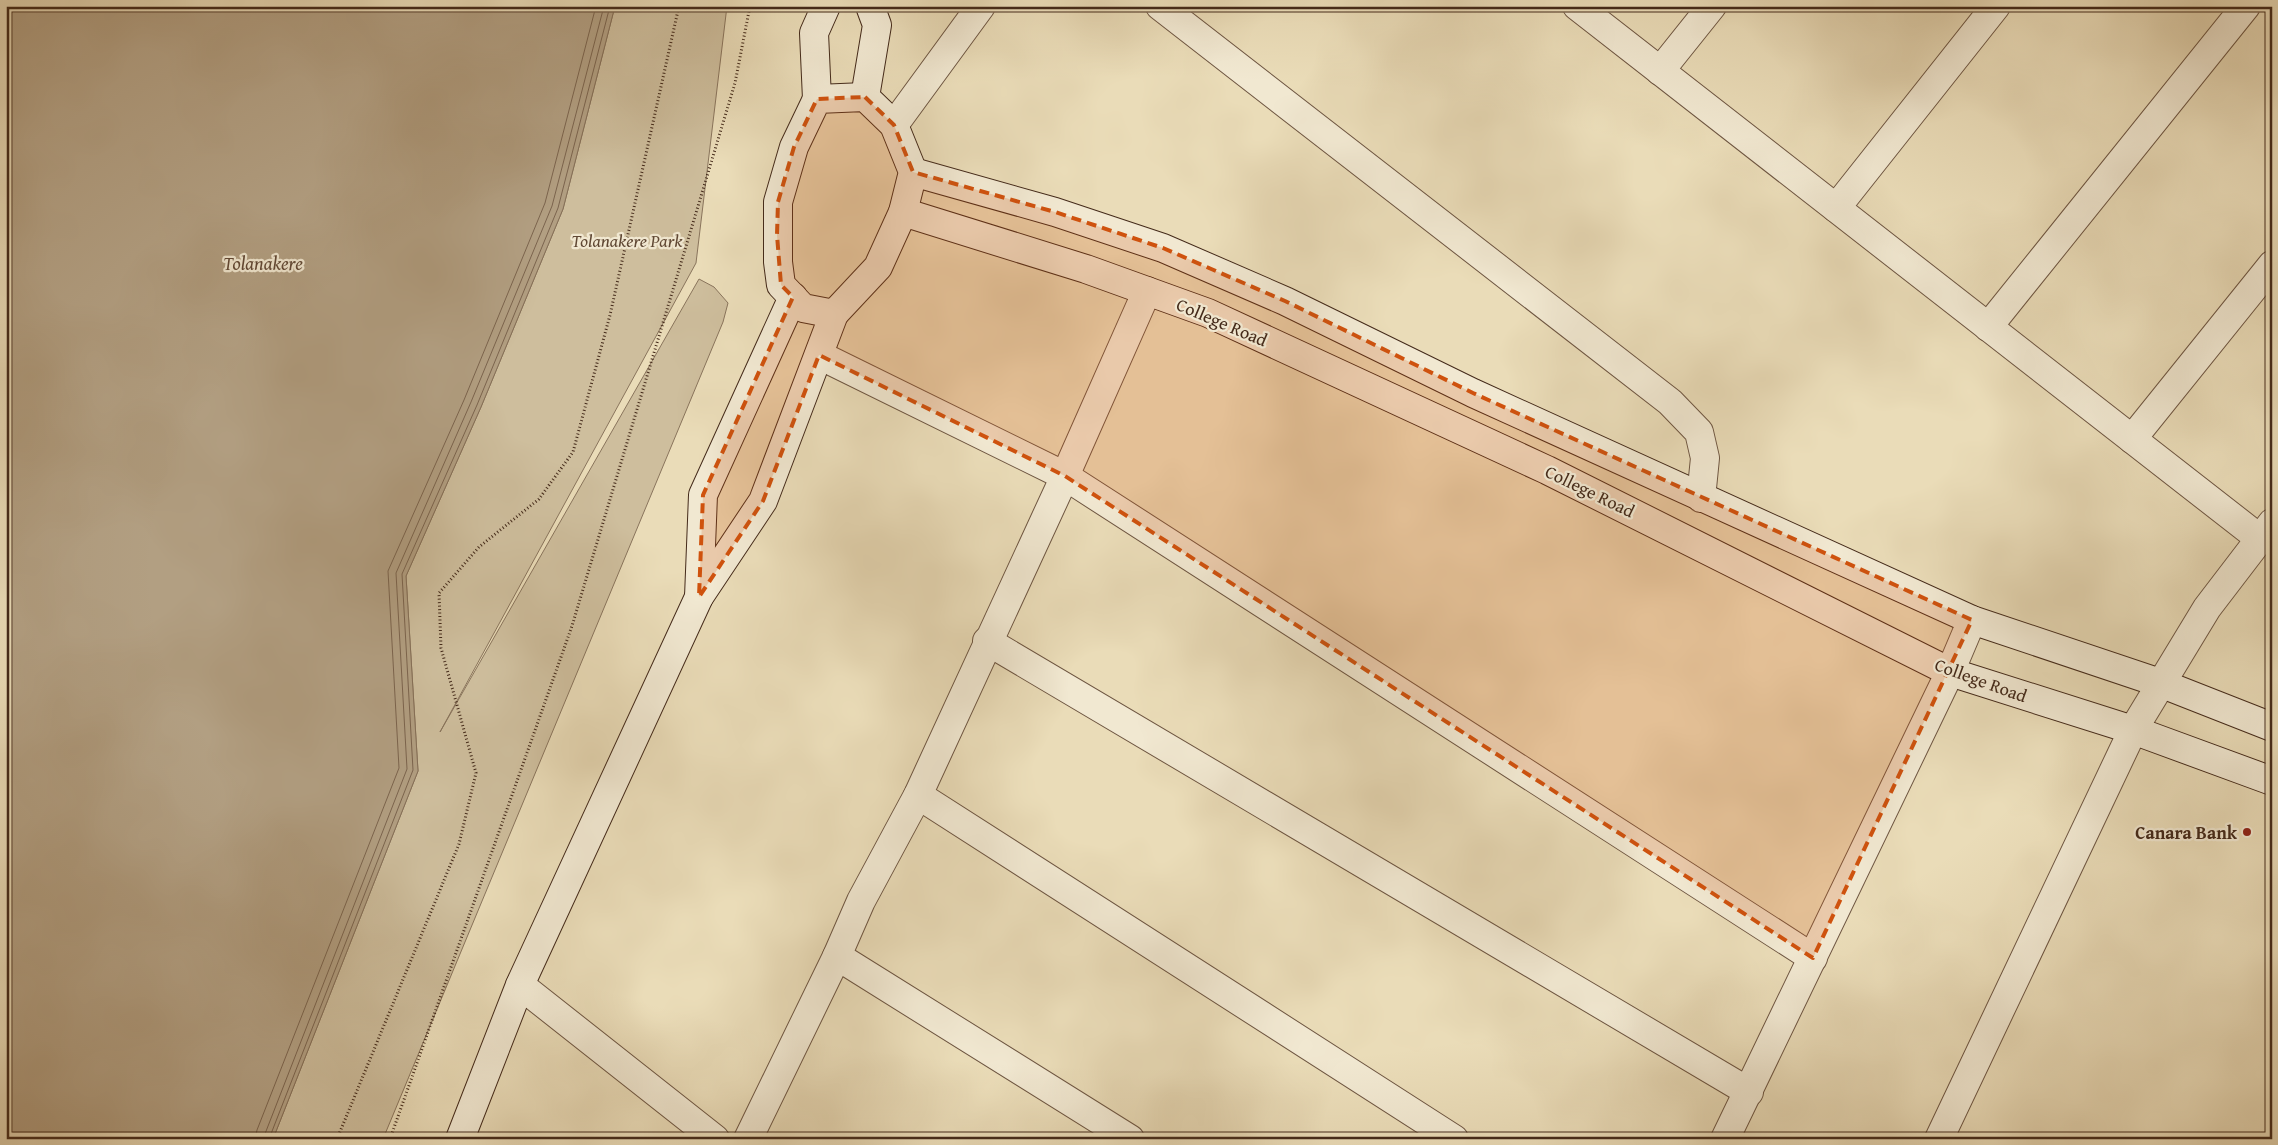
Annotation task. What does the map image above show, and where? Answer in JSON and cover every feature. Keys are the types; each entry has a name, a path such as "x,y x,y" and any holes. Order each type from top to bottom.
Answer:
{"street":[{"path":"826,6 814,33 817,99 794,147 778,202 777,235 781,285 803,308 834,314"},
{"path":"865,97 877,25 870,6"},
{"path":"894,125 982,6"},
{"path":"1160,6 1670,402 1699,432 1705,458 1701,498"},
{"path":"1577,6 2132,439 2265,530 2207,608 2133,730 1939,1139"},
{"path":"1660,71 1712,6"},
{"path":"1836,208 1996,6"},
{"path":"1988,327 2246,6"},
{"path":"460,1139 520,985 698,597 763,501 834,314 878,267 903,212 913,172 894,125 865,97 817,99"},
{"path":"913,172 1055,212 1163,248 1285,300 1473,393 1972,620 2160,683 2272,727"},
{"name":"College Road","path":"903,212 1086,269 1208,313 1547,470 1950,672 2133,730 2272,781"},
{"path":"2132,439 2272,265"},
{"path":"748,1139 838,956 861,901 918,795 987,641 1065,476 1147,291"},
{"path":"698,597 703,494 793,297"},
{"path":"818,355 1065,476 1813,958"},
{"path":"1725,1139 1950,672 1972,620"},
{"path":"987,641 1749,1092"},
{"path":"918,795 1440,1135"},
{"path":"838,956 1130,1139"},
{"path":"520,985 715,1139"}],"path":[{"path":"337,1139 459,844 476,773 441,648 439,593 480,547 539,498 573,452 610,315 679,6"},
{"path":"390,1139 572,626 735,83 750,6"}],"highlighted area":[{"path":"865,97 894,125 913,172 1055,212 1163,248 1285,301 1473,393 1972,620 1813,958 1065,476 819,355 763,501 699,597 703,495 793,297 781,285 777,235 778,202 794,147 817,99"}],"green space":[{"name":"Tolanakere Park","path":"615,6 727,6 696,263 440,732 699,279 714,287 728,303 723,322 383,1139 273,1139 418,771 406,576 481,407 563,209"}],"water":[{"name":"Tolanakere","path":"6,6 615,6 563,209 481,407 406,576 418,771 273,1139 6,1139"}],"place":[{"name":"Canara Bank","path":"2247,832"}]}
